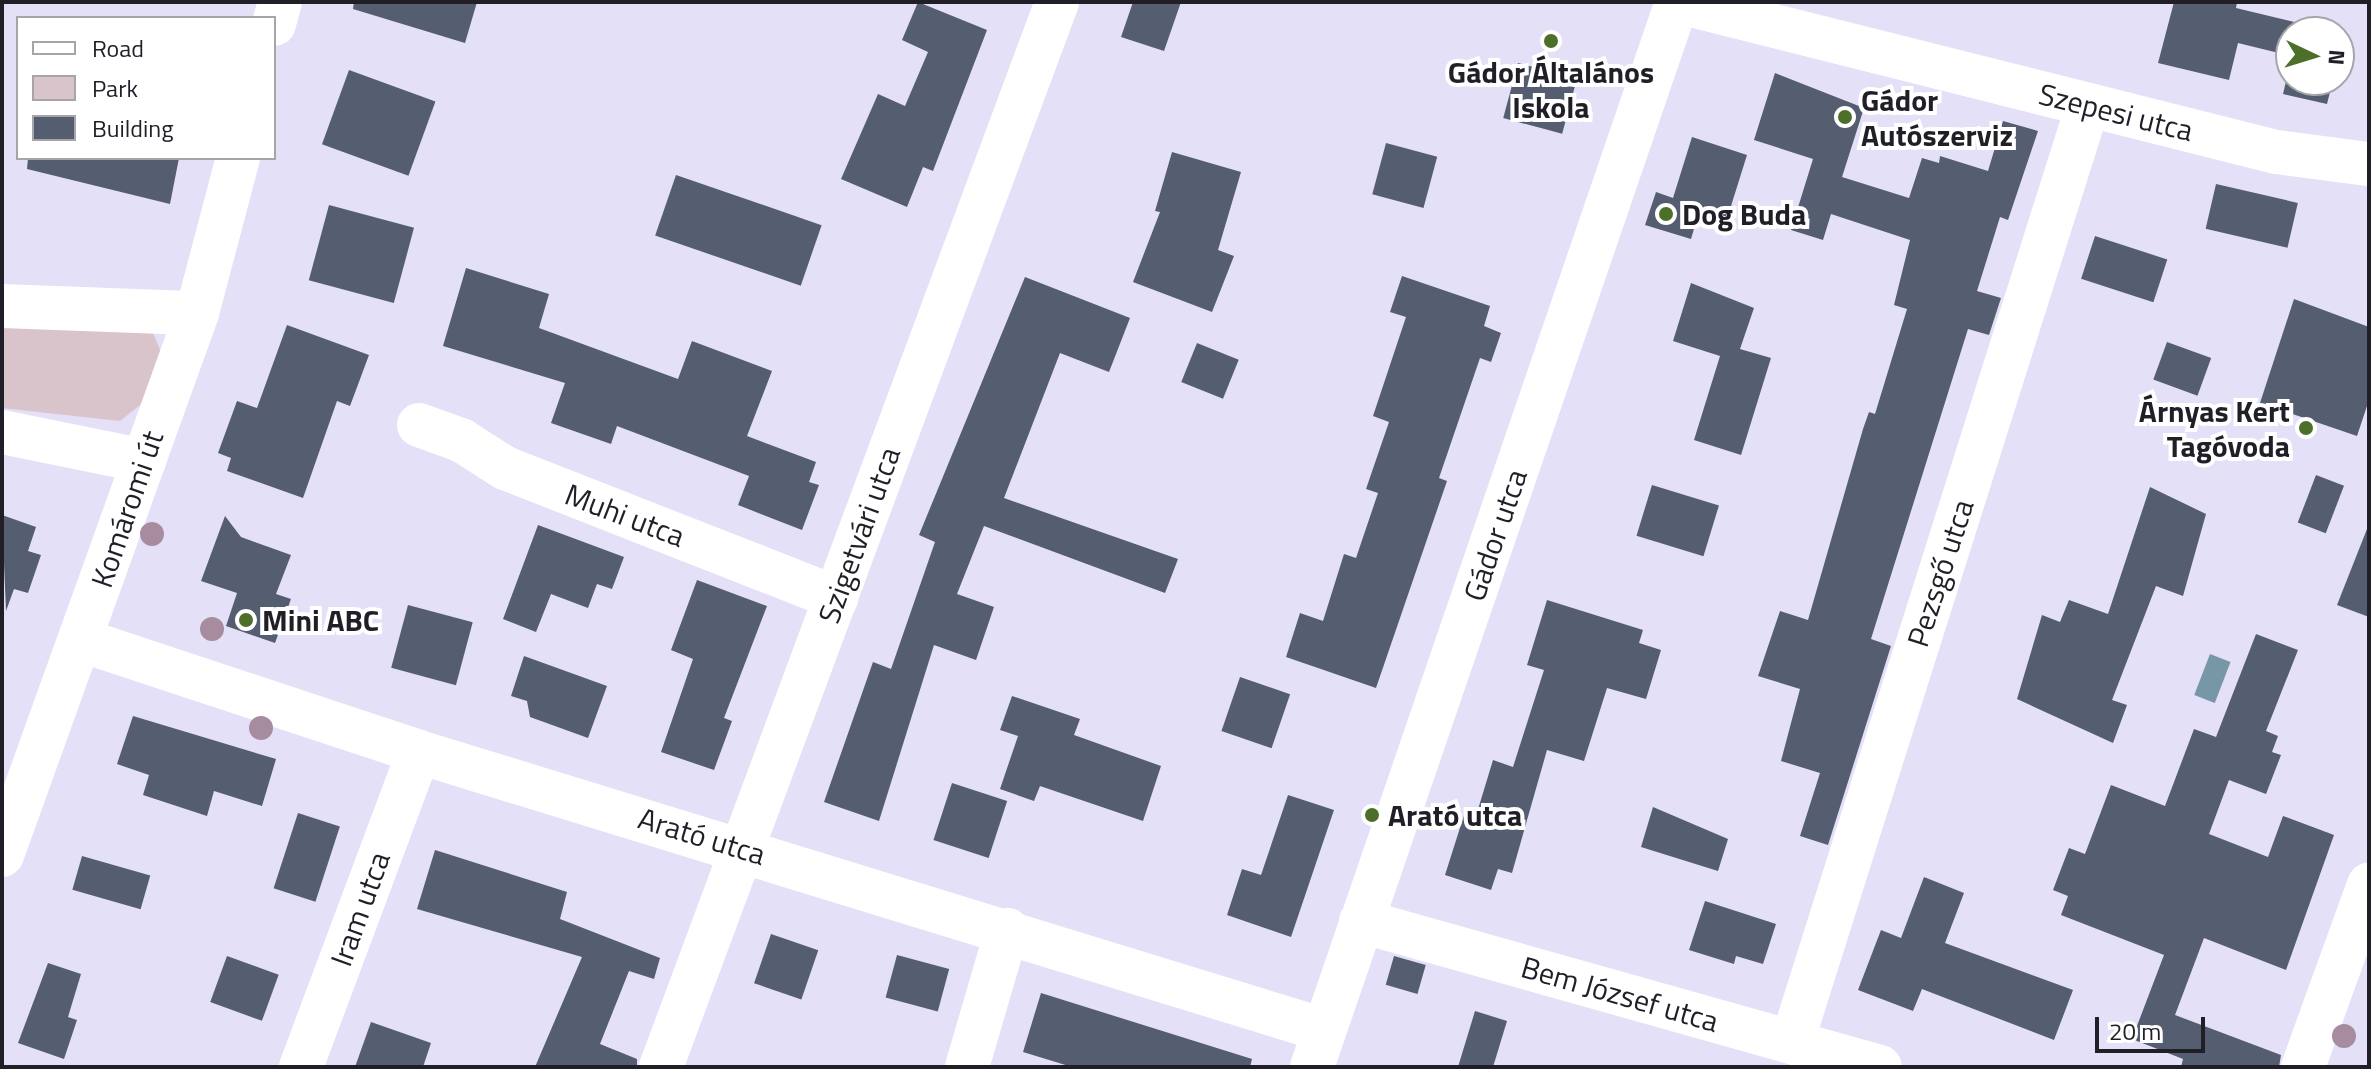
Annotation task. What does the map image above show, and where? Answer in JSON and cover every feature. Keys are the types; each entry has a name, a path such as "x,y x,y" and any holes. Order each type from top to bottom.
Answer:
{"street":[{"name":"Szigetvári utca","path":"661,1067 745,848 1057,2"},
{"name":"Szepesi utca","path":"1678,2 2276,152 2369,163"},
{"name":"Gádor utca","path":"1318,1049 1678,2"},
{"name":"Pezsgő utca","path":"1792,1042 2088,105"},
{"name":"Komáromi út","path":"2,855 197,313 237,160"},
{"path":"2,306 197,313"},
{"name":"Muhi utca","path":"419,425 461,440 505,468 836,598"},
{"path":"2,432 144,461"},
{"name":"Arató utca","path":"81,640 419,752 745,848 1007,930 1318,1049"},
{"name":"Iram utca","path":"301,1067 419,752"},
{"path":"2303,1067 2369,885"},
{"name":"Bem József utca","path":"1361,921 1880,1067"},
{"path":"967,1067 1007,930"}],"green space":[{"path":"2,316 150,326 163,357 149,398 120,421 2,408"}],"water":[{"path":"2210,654 2231,662 2215,703 2194,695"}],"building":[{"path":"354,2 477,2 465,43 353,9"},
{"path":"918,2 987,30 933,171 923,167 907,207 841,179 878,94 905,106 928,52 902,40"},
{"path":"1133,2 1181,2 1164,51 1121,37"},
{"path":"2174,2 2237,2 2236,8 2275,17 2275,52 2238,43 2229,80 2158,63"},
{"path":"1518,63 1577,79 1562,134 1503,118"},
{"path":"349,70 435,101 408,176 322,144"},
{"path":"1775,73 1864,108 1842,177 1909,198 1922,158 1939,163 1940,156 1988,171 2003,121 2038,131 2008,220 2000,217 1977,291 2001,298 1989,335 1968,329 1871,639 1891,646 1828,845 1800,836 1820,773 1781,761 1800,689 1758,676 1780,611 1808,620 1863,429 1869,412 1875,414 1907,309 1894,305 1910,240 1831,214 1823,240 1791,230 1813,159 1754,140"},
{"path":"2292,96 2329,96 2327,104"},
{"path":"1692,137 1747,155 1726,222 1706,216 1703,224 1696,222 1691,239 1645,225 1656,192 1673,198"},
{"path":"1386,143 1437,157 1423,208 1372,194"},
{"path":"1172,152 1241,172 1218,250 1234,256 1212,312 1133,282 1160,212 1155,211"},
{"path":"28,160 179,160 170,204 27,169"},
{"path":"676,175 822,225 801,286 655,236"},
{"path":"2216,184 2298,203 2287,248 2206,229"},
{"path":"329,205 414,228 394,303 309,280"},
{"path":"2095,236 2167,259 2153,302 2081,279"},
{"path":"466,268 549,294 539,328 678,379 692,341 772,371 747,436 816,462 809,482 819,485 802,530 738,505 749,476 617,426 611,444 551,423 565,383 443,346"},
{"path":"1402,276 1490,306 1484,326 1501,333 1491,362 1480,358 1439,478 1447,481 1376,688 1286,657 1300,613 1323,621 1344,554 1356,558 1378,493 1366,489 1389,422 1373,416 1406,317 1390,312"},
{"path":"1025,277 1130,318 1109,372 1060,353 1004,498 1178,559 1165,593 984,526 957,594 994,607 976,660 934,645 879,821 824,802 873,662 891,669 935,542 919,535"},
{"path":"1691,283 1754,308 1740,349 1771,358 1741,455 1694,440 1720,356 1673,341"},
{"path":"2294,299 2369,327 2369,400 2357,436 2260,403"},
{"path":"287,325 369,355 350,406 337,401 303,498 227,471 231,458 218,453 237,401 257,408"},
{"path":"2167,342 2211,358 2197,396 2153,380"},
{"path":"1197,343 1239,360 1223,399 1181,382"},
{"path":"2316,475 2344,486 2326,533 2298,523"},
{"path":"1652,485 1719,505 1703,556 1637,536"},
{"path":"2150,487 2206,514 2183,596 2156,586 2112,700 2127,705 2113,743 2017,699 2042,615 2060,622 2069,600 2108,614"},
{"path":"2,515 36,527 28,551 41,555 28,593 14,589 6,611"},
{"path":"225,516 241,537 291,555 276,594 291,599 275,643 226,626 237,593 201,581"},
{"path":"538,525 624,557 612,589 597,584 588,608 551,594 536,632 503,619"},
{"path":"2369,529 2369,617 2337,605"},
{"path":"697,580 767,606 724,718 732,721 714,770 661,752 693,659 671,650"},
{"path":"1547,600 1643,630 1639,643 1661,650 1646,699 1607,688 1584,761 1547,750 1512,873 1498,869 1491,890 1445,875 1465,812 1476,816 1493,760 1513,767 1544,670 1527,665"},
{"path":"408,605 473,622 456,685 391,668"},
{"path":"2256,634 2298,650 2266,731 2278,736 2272,752 2281,755 2266,794 2229,780 2209,834 2268,857 2283,816 2334,835 2286,970 2204,938 2175,1015 2281,1055 2279,1067 2181,1067 2183,1059 2132,1039 2164,955 2061,915 2068,896 2053,890 2069,848 2085,854 2111,785 2165,806 2194,729 2216,737"},
{"path":"524,656 607,686 588,738 530,717 527,701 511,696"},
{"path":"1240,677 1290,694 1272,748 1221,731"},
{"path":"1012,696 1080,719 1074,735 1161,766 1143,821 1040,786 1034,801 1000,789 1018,736 1000,730"},
{"path":"133,716 276,759 262,806 214,791 207,816 143,795 149,775 117,764"},
{"path":"952,783 1007,801 989,858 933,840"},
{"path":"1288,795 1334,810 1291,937 1227,915 1242,869 1261,875"},
{"path":"1653,807 1728,839 1718,871 1641,847"},
{"path":"298,813 340,827 315,902 274,888"},
{"path":"435,850 567,892 560,919 660,958 654,979 629,971 600,1044 637,1059 637,1067 535,1067 582,957 417,909"},
{"path":"82,856 150,876 141,909 72,890"},
{"path":"1924,877 1964,893 1945,943 2073,990 2054,1040 1922,989 1913,1011 1858,990 1881,930 1901,938"},
{"path":"1705,901 1776,924 1763,964 1736,956 1734,964 1689,950"},
{"path":"771,934 818,950 801,999 754,983"},
{"path":"897,955 949,969 938,1011 886,998"},
{"path":"227,956 279,975 262,1021 210,1002"},
{"path":"1394,956 1426,965 1417,994 1386,985"},
{"path":"48,963 81,974 68,1017 77,1020 64,1059 18,1043"},
{"path":"1041,993 1252,1059 1250,1067 1072,1067 1023,1052"},
{"path":"1475,1011 1507,1021 1493,1067 1458,1067"},
{"path":"371,1022 431,1043 423,1067 355,1067"}],"place":[{"name":"Gádor Általános Iskola","path":"1551,41"},
{"name":"Gádor Autószerviz","path":"1845,117"},
{"name":"Dog Buda","path":"1666,214"},
{"name":"Árnyas Kert Tagóvoda","path":"2306,428"},
{"name":"Mini ABC","path":"246,620"},
{"name":"Arató utca","path":"1372,815"}]}
